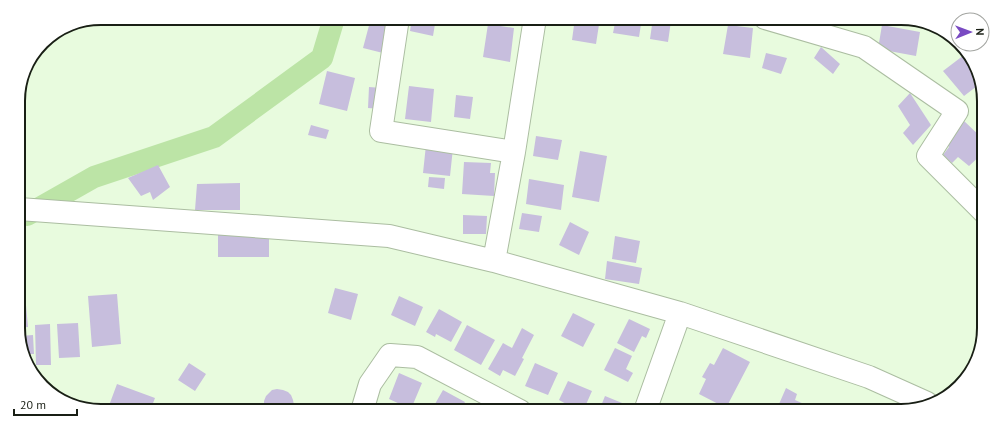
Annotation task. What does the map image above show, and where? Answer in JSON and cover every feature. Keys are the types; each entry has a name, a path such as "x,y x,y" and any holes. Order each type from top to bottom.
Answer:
{"street":[{"path":"397,25 381,131 514,152"},
{"path":"494,261 514,152 532,25"},
{"path":"788,25 864,47 957,111 928,156 977,205"},
{"path":"25,209 389,236 494,261 680,313 869,377 923,401"},
{"path":"648,404 680,313"},
{"path":"364,404 370,384 390,355 417,357 507,404"}],"building":[{"path":"369,25 390,25 383,53 363,48"},
{"path":"411,25 435,25 433,36 410,31"},
{"path":"488,25 514,28 510,62 483,57"},
{"path":"574,25 599,25 596,44 572,40"},
{"path":"615,25 641,25 639,37 613,33"},
{"path":"652,25 670,25 668,42 650,39"},
{"path":"728,25 753,28 750,58 723,54"},
{"path":"882,25 920,32 916,56 878,49"},
{"path":"821,47 840,64 833,74 814,58"},
{"path":"766,53 787,58 781,74 762,68"},
{"path":"962,56 971,72 975,87 964,96 943,71"},
{"path":"327,71 355,78 347,111 319,104"},
{"path":"409,86 434,89 431,122 405,119"},
{"path":"369,87 382,88 381,109 368,108"},
{"path":"910,93 931,125 913,145 903,133 910,125 898,106"},
{"path":"456,95 473,97 470,119 454,117"},
{"path":"963,120 977,133 977,159 969,166 958,157 952,163 943,155 949,147 945,142"},
{"path":"311,125 329,130 326,139 308,135"},
{"path":"536,136 562,140 558,160 533,156"},
{"path":"426,145 453,148 450,176 423,173"},
{"path":"580,151 607,156 599,202 572,197"},
{"path":"464,162 491,163 490,173 495,173 494,196 462,194"},
{"path":"158,165 170,187 153,200 150,192 141,196 128,178"},
{"path":"429,177 445,178 444,189 428,187"},
{"path":"529,179 564,185 561,210 526,204"},
{"path":"240,183 240,210 195,210 197,184"},
{"path":"522,213 542,216 539,232 519,229"},
{"path":"463,215 487,216 486,234 463,234"},
{"path":"570,222 589,232 579,255 559,245"},
{"path":"218,234 269,234 269,257 218,257"},
{"path":"615,236 640,241 636,263 612,259"},
{"path":"607,261 642,268 639,284 605,279"},
{"path":"335,288 358,294 351,320 328,313"},
{"path":"25,294 28,327 25,327"},
{"path":"117,294 121,344 92,347 88,296"},
{"path":"399,296 423,307 415,326 391,315"},
{"path":"439,309 462,322 451,342 436,334 435,337 426,332"},
{"path":"573,313 595,324 583,347 561,336"},
{"path":"629,319 650,329 646,338 642,336 634,352 617,343"},
{"path":"78,323 80,357 59,358 57,324"},
{"path":"50,324 51,365 36,365 35,325"},
{"path":"467,325 495,340 481,365 454,350"},
{"path":"522,328 534,335 522,358 524,359 515,376 503,370 500,376 488,369 503,343 512,348"},
{"path":"33,335 34,354 30,354 26,336"},
{"path":"615,348 632,356 626,369 633,373 628,382 604,370"},
{"path":"723,348 750,362 728,404 718,404 699,394 706,379 702,377 710,363 714,365"},
{"path":"189,363 206,374 195,391 178,380"},
{"path":"535,363 558,373 548,395 525,386"},
{"path":"399,373 422,383 413,404 400,404 389,399"},
{"path":"568,381 592,391 586,404 566,404 559,400"},
{"path":"117,384 155,398 153,404 110,404"},
{"path":"786,388 797,394 795,400 804,404 779,404"},
{"path":"277,389 288,392 291,395 294,404 264,404 266,396 272,390"},
{"path":"443,390 465,402 464,404 435,404"},
{"path":"605,396 625,404 602,404"}],"waterway":[{"path":"27,215 94,177 214,137 322,58 332,25"}]}
